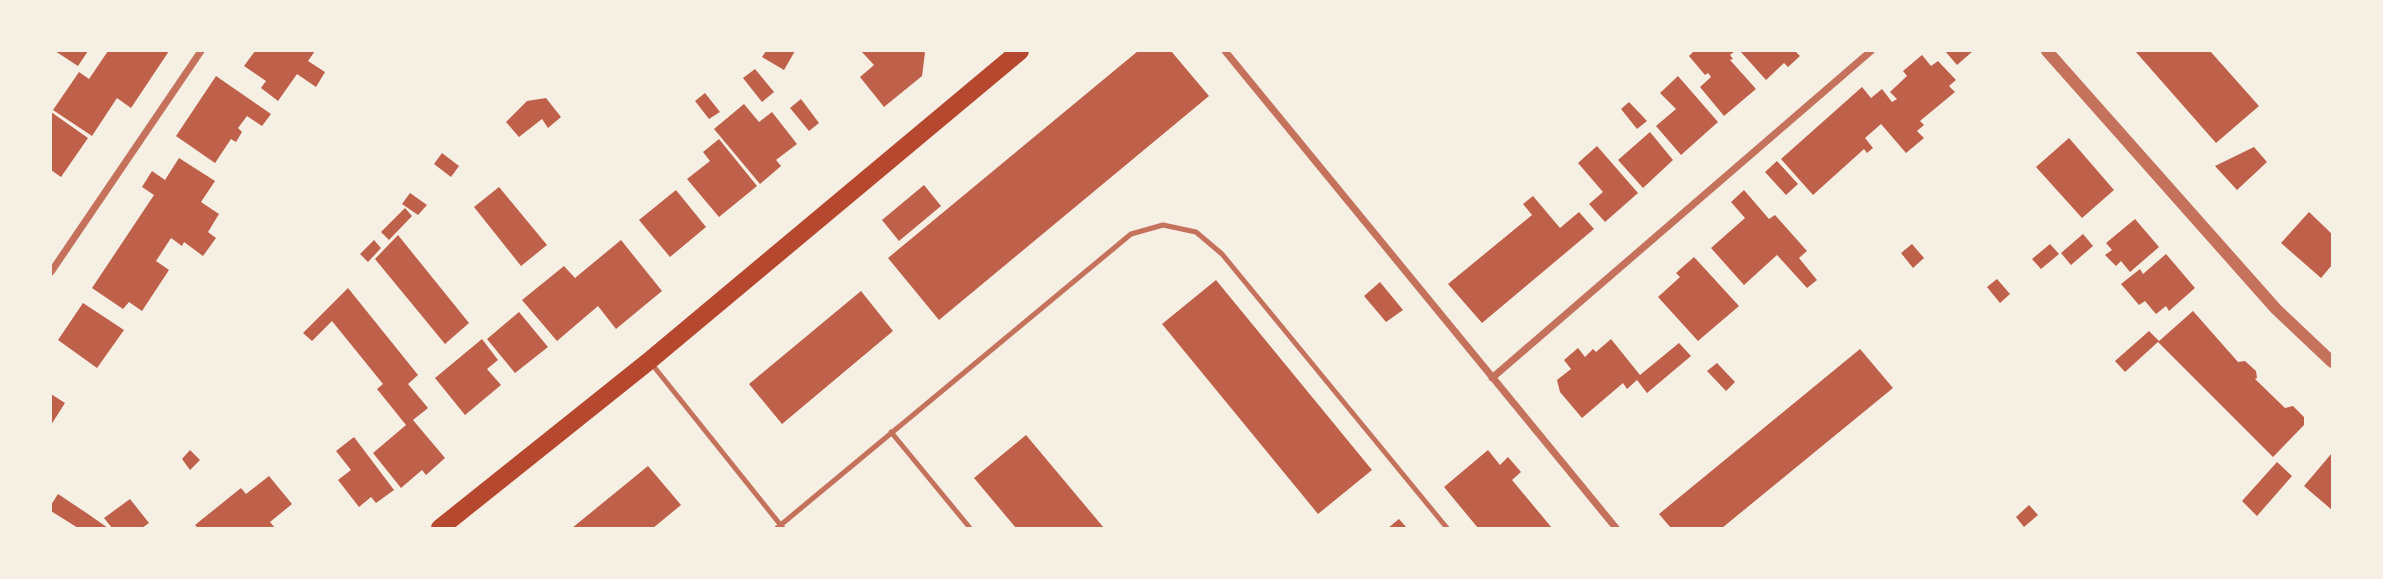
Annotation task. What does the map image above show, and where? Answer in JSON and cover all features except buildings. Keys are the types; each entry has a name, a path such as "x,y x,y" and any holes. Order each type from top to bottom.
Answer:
{"main road":[{"path":"440,528 649,361 1011,53"}],"street":[{"path":"51,272 201,51"},
{"path":"1224,51 1616,528"},
{"path":"1492,378 1871,51"},
{"path":"2047,51 2276,309 2332,362"}],"lane":[{"path":"649,361 780,527 1131,234 1163,225 1196,233 1222,254 1447,528"},
{"path":"891,432 970,528"}]}
